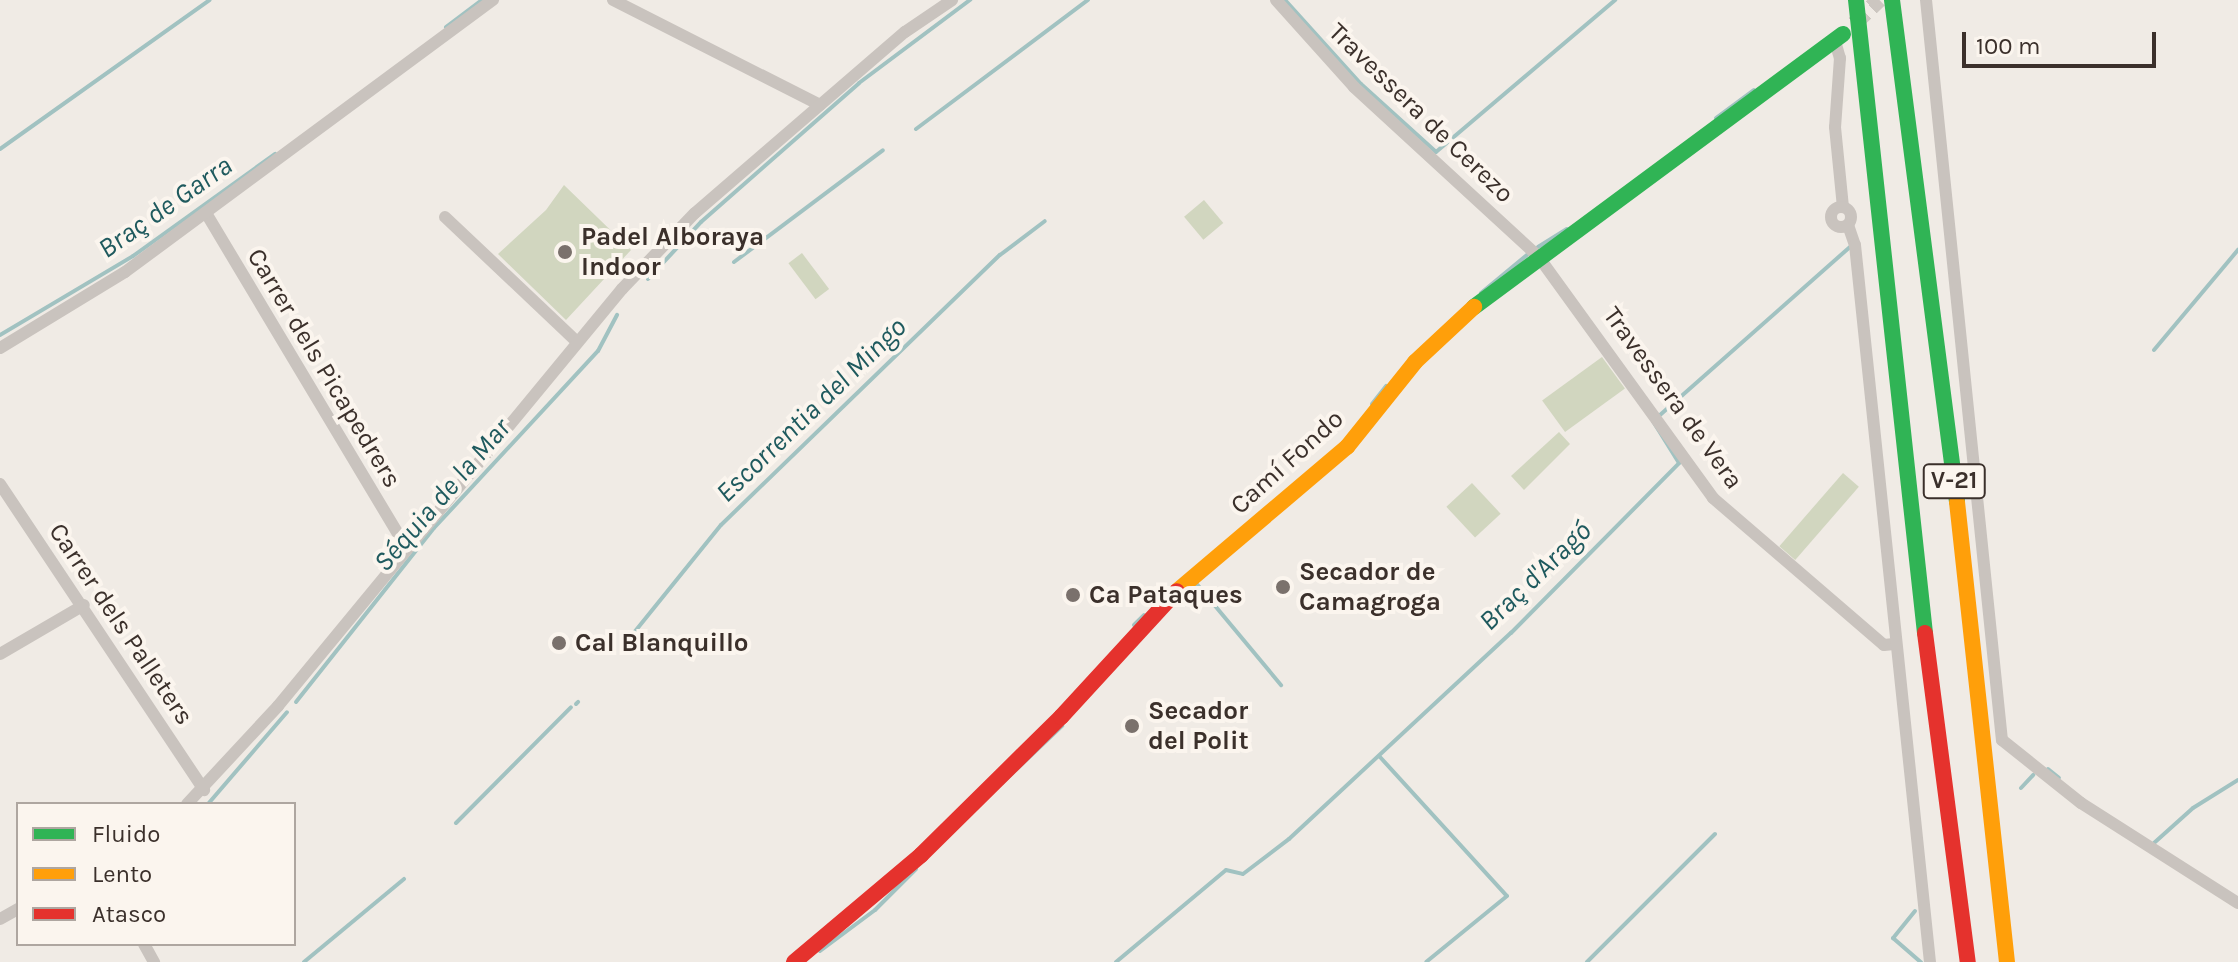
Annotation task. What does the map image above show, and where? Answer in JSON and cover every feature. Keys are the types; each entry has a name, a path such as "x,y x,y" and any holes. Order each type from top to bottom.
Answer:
{"main road":[{"name":"V-21","path":"1856,0 1938,757 1968,962"},
{"name":"V-21","path":"1892,0 1947,414 2007,962"},
{"name":"Camí Fondo","path":"794,962 921,855 1061,717 1189,578 1347,447 1415,362 1538,256 1626,198 1839,37"}],"street":[{"path":"0,348 125,272 493,0"},
{"path":"613,0 820,105"},
{"path":"189,802 204,790 577,342 695,213 820,105 952,0"},
{"name":"Travessera de Cerezo","path":"1276,0 1354,87 1538,256"},
{"path":"1926,0 2002,740 2081,803 2238,903"},
{"path":"1839,37 1835,127 1843,207 1850,214 1848,225 1855,245 1894,644 1930,962"},
{"name":"Carrer dels Picapedrers","path":"206,213 405,546"},
{"path":"445,217 577,342"},
{"name":"Travessera de Vera","path":"1538,256 1713,498 1884,645 1894,644"},
{"name":"Carrer dels Palleters","path":"0,484 84,605 204,790"},
{"path":"0,654 84,605"}],"green space":[{"name":"Padel Alboraya Indoor","path":"564,185 631,250 566,320 498,254 546,210"},
{"path":"1204,200 1223,223 1203,240 1184,217"},
{"path":"802,253 829,289 816,299 788,263"},
{"path":"1602,357 1625,389 1565,432 1542,400"},
{"path":"1559,432 1570,444 1524,490 1511,476"},
{"path":"1843,473 1859,487 1795,560 1779,546"},
{"path":"1472,483 1501,514 1475,538 1446,507"}],"waterway":[{"path":"0,149 210,0"},
{"name":"Braç de Garra","path":"446,27 482,0"},
{"name":"Séquia de la Mar","path":"648,279 701,222 859,83 970,0"},
{"path":"916,129 1088,0"},
{"name":"Escorrentia del Mingo","path":"1285,0 1361,84 1436,152 1615,0"},
{"path":"1716,118 1754,90"},
{"path":"734,262 883,150"},
{"name":"Braç de Garra","path":"0,335 133,256 275,154"},
{"name":"Escorrentia del Mingo","path":"624,645 721,525 1000,255 1045,221"},
{"path":"1538,247 1567,229"},
{"name":"Braç d'Aragó","path":"1660,415 1850,247"},
{"path":"2154,350 2238,250"},
{"path":"1481,293 1527,255"},
{"name":"Séquia de la Mar","path":"296,702 434,528 598,351 617,315"},
{"path":"1372,404 1386,386"},
{"name":"Braç d'Aragó","path":"1116,962 1226,870 1243,874 1289,839 1511,633 1679,463 1653,421"},
{"name":"Braç d'Aragó","path":"1181,597 1196,583 1281,685"},
{"path":"1134,625 1144,615"},
{"name":"Escorrentia del Mingo","path":"456,823 571,707"},
{"name":"Séquia de la Mar","path":"210,802 287,712"},
{"name":"Braç d'Aragó","path":"1002,783 1062,726"},
{"path":"1380,757 1507,896 1426,962"},
{"path":"2048,769 2059,778"},
{"path":"2021,788 2033,775"},
{"path":"2154,843 2193,808 2238,780"},
{"path":"1587,962 1715,834"},
{"name":"Braç d'Aragó","path":"820,951 875,910 916,869"},
{"name":"Escorrentia del Mingo","path":"304,962 404,879"},
{"path":"1915,911 1893,938 1921,962"}],"tunnel":[{"path":"1854,24 1879,0"}],"traffic: fast":[{"path":"1856,0 1925,633"},
{"path":"1892,0 1957,502"},
{"path":"1474,307 1843,34"}],"traffic: slow":[{"path":"1177,591 1347,447 1415,362 1474,307"},
{"path":"1957,502 2007,962"}],"traffic: jam":[{"path":"794,962 921,855 1061,717 1177,591"},
{"path":"1925,633 1968,962"}],"place":[{"name":"Padel Alboraya Indoor","path":"565,252"},
{"name":"Secador de Camagroga","path":"1283,587"},
{"name":"Ca Pataques","path":"1073,595"},
{"name":"Cal Blanquillo","path":"559,643"},
{"name":"Secador del Polit","path":"1132,726"}]}
